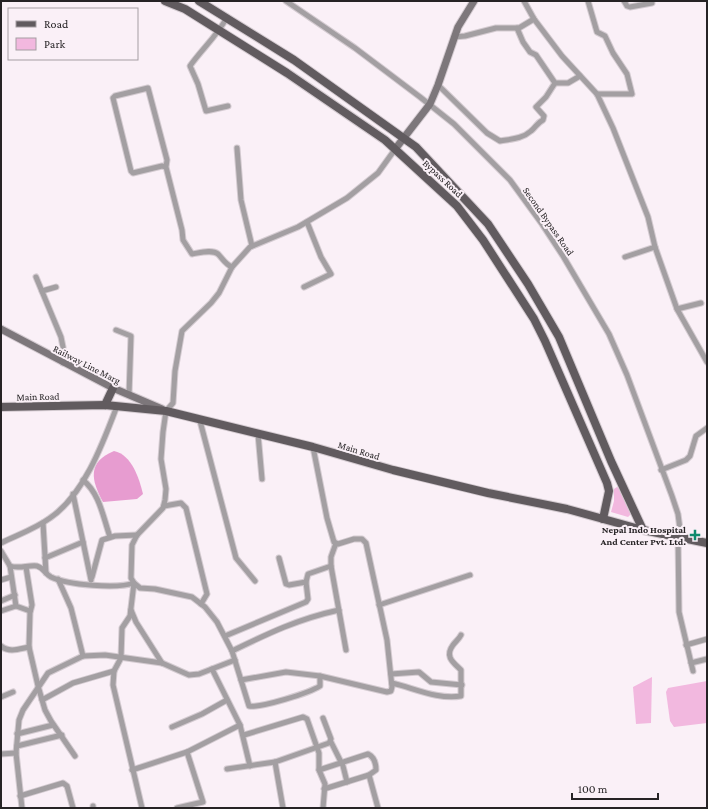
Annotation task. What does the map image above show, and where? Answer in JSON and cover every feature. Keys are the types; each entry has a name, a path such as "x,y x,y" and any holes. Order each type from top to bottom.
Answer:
{"main road":[{"name":"Bypass Road","path":"165,1 185,9 287,73 396,148 457,206 483,240 517,292 546,341 609,490 603,519"},
{"name":"Bypass Road","path":"199,1 300,63 404,138 416,148 488,224 528,284 559,337 611,461 643,530"},
{"path":"396,148 430,104 458,27 474,1"},
{"path":"517,292 528,284"},
{"name":"Railway Line Marg","path":"1,329 113,388 166,411"},
{"path":"105,405 113,388"},
{"name":"Main Road","path":"1,407 105,405 166,411 200,421 313,447 374,466 488,493 567,509 643,530 707,543"},
{"path":"600,467 611,461"}],"street":[{"name":"Second Bypass Road","path":"286,1 355,48 430,104 454,124 510,180 563,256 610,334 646,424 661,470 678,514 679,612 693,671"},
{"path":"524,1 534,19 562,56 597,94 616,135 648,217 655,247 677,309 707,362"},
{"path":"588,1 597,32 605,36 613,53 627,74 632,94 597,94"},
{"path":"624,1 626,6 630,8 652,3"},
{"path":"227,18 220,31 206,45 190,66 198,84 206,112 228,106"},
{"path":"454,37 466,36 496,28 517,28 534,19"},
{"path":"517,28 523,42 530,52 536,55 555,83"},
{"path":"555,83 568,83 580,76"},
{"path":"438,85 487,133 500,141 522,137 532,131 537,123 543,120 544,116 536,107 546,98 555,83"},
{"path":"166,167 162,166 133,173 131,171 114,97 148,88 167,160 166,167 182,230 183,240 192,254 217,253 225,264 232,267"},
{"path":"237,148 241,200 252,246"},
{"path":"320,676 320,686 315,689 251,706 248,705 232,651 217,622 201,604 192,597 162,590 140,588 134,583 131,578 132,545 137,535 164,506 166,489 161,459 166,411 173,402 175,371 182,331 215,298 232,267 250,247 307,222 347,198 378,173 396,148"},
{"path":"304,287 331,274 321,257 307,222"},
{"path":"625,258 655,247"},
{"path":"36,277 62,337 64,346 63,363"},
{"path":"42,291 56,286"},
{"path":"677,309 701,303"},
{"path":"116,330 131,336 129,395"},
{"path":"1,543 43,522 62,508 83,480 99,452 117,406"},
{"path":"200,421 236,558 255,580"},
{"path":"661,470 686,460 690,456 696,436 707,428"},
{"path":"258,434 262,480"},
{"path":"313,447 327,518 334,542 336,543"},
{"path":"83,480 92,490 102,510 110,537"},
{"path":"73,494 90,582"},
{"path":"164,506 181,503 186,508 207,594 201,604"},
{"path":"43,522 46,574"},
{"path":"90,582 100,544 105,538 137,535"},
{"path":"241,680 286,672 320,676 387,692 391,691 392,683 387,640 366,543 362,539 354,539 338,544 336,543"},
{"path":"45,558 83,542"},
{"path":"336,543 331,557 331,566 346,650"},
{"path":"1,551 10,566 10,577 15,595 16,606"},
{"path":"279,558 286,584 289,585 306,582"},
{"path":"10,566 26,568 35,566 43,568 46,574 58,579 90,582 111,587 124,586 134,583"},
{"path":"225,636 306,602 308,599 306,582 308,574 331,566"},
{"path":"26,568 32,594 29,647 38,686 42,700 53,724 75,756"},
{"path":"380,605 470,575"},
{"path":"1,580 10,577"},
{"path":"58,579 71,608 83,656"},
{"path":"134,583 130,616 122,628 121,658 114,671 113,685 142,808"},
{"path":"1,601 15,595"},
{"path":"1,611 16,606 30,611"},
{"path":"131,609 136,622 162,663"},
{"path":"232,651 307,617 339,610"},
{"path":"392,683 425,693 455,697 461,696 461,670 452,663 449,656 452,646 461,635"},
{"path":"686,645 707,639"},
{"path":"1,646 5,650 29,647"},
{"path":"22,808 16,753 17,734 23,710 48,673 83,656 105,655 162,663 189,675 199,674 235,660"},
{"path":"691,663 707,659"},
{"path":"212,669 244,735 250,766"},
{"path":"42,700 73,683 114,671"},
{"path":"391,674 419,672 431,682 462,685"},
{"path":"1,697 13,692"},
{"path":"172,727 202,714 227,700"},
{"path":"244,735 303,717 310,725 319,753 320,770 324,779 323,808"},
{"path":"324,718 331,742 342,762 347,782"},
{"path":"17,734 53,724"},
{"path":"132,770 187,752 240,725"},
{"path":"17,746 62,735"},
{"path":"227,769 275,762 331,742"},
{"path":"177,808 204,805 187,752"},
{"path":"1,754 16,753"},
{"path":"320,770 363,755 371,756 376,770 369,775 324,789"},
{"path":"275,762 283,808"},
{"path":"369,775 378,808"},
{"path":"20,796 66,783 74,808"}],"green space":[{"path":"617,487 619,488 631,514 628,517 611,512 614,501 614,489"},
{"path":"652,677 651,723 636,724 633,687"},
{"path":"707,681 707,723 674,727 670,721 666,692 668,688"}],"shaded area":[{"path":"114,451 126,457 137,474 143,494 137,499 103,502 99,494 94,479 95,466 105,455"}],"place":[{"name":"Nepal Indo Hospital And Center Pvt. Ltd.","path":"695,535"}]}
